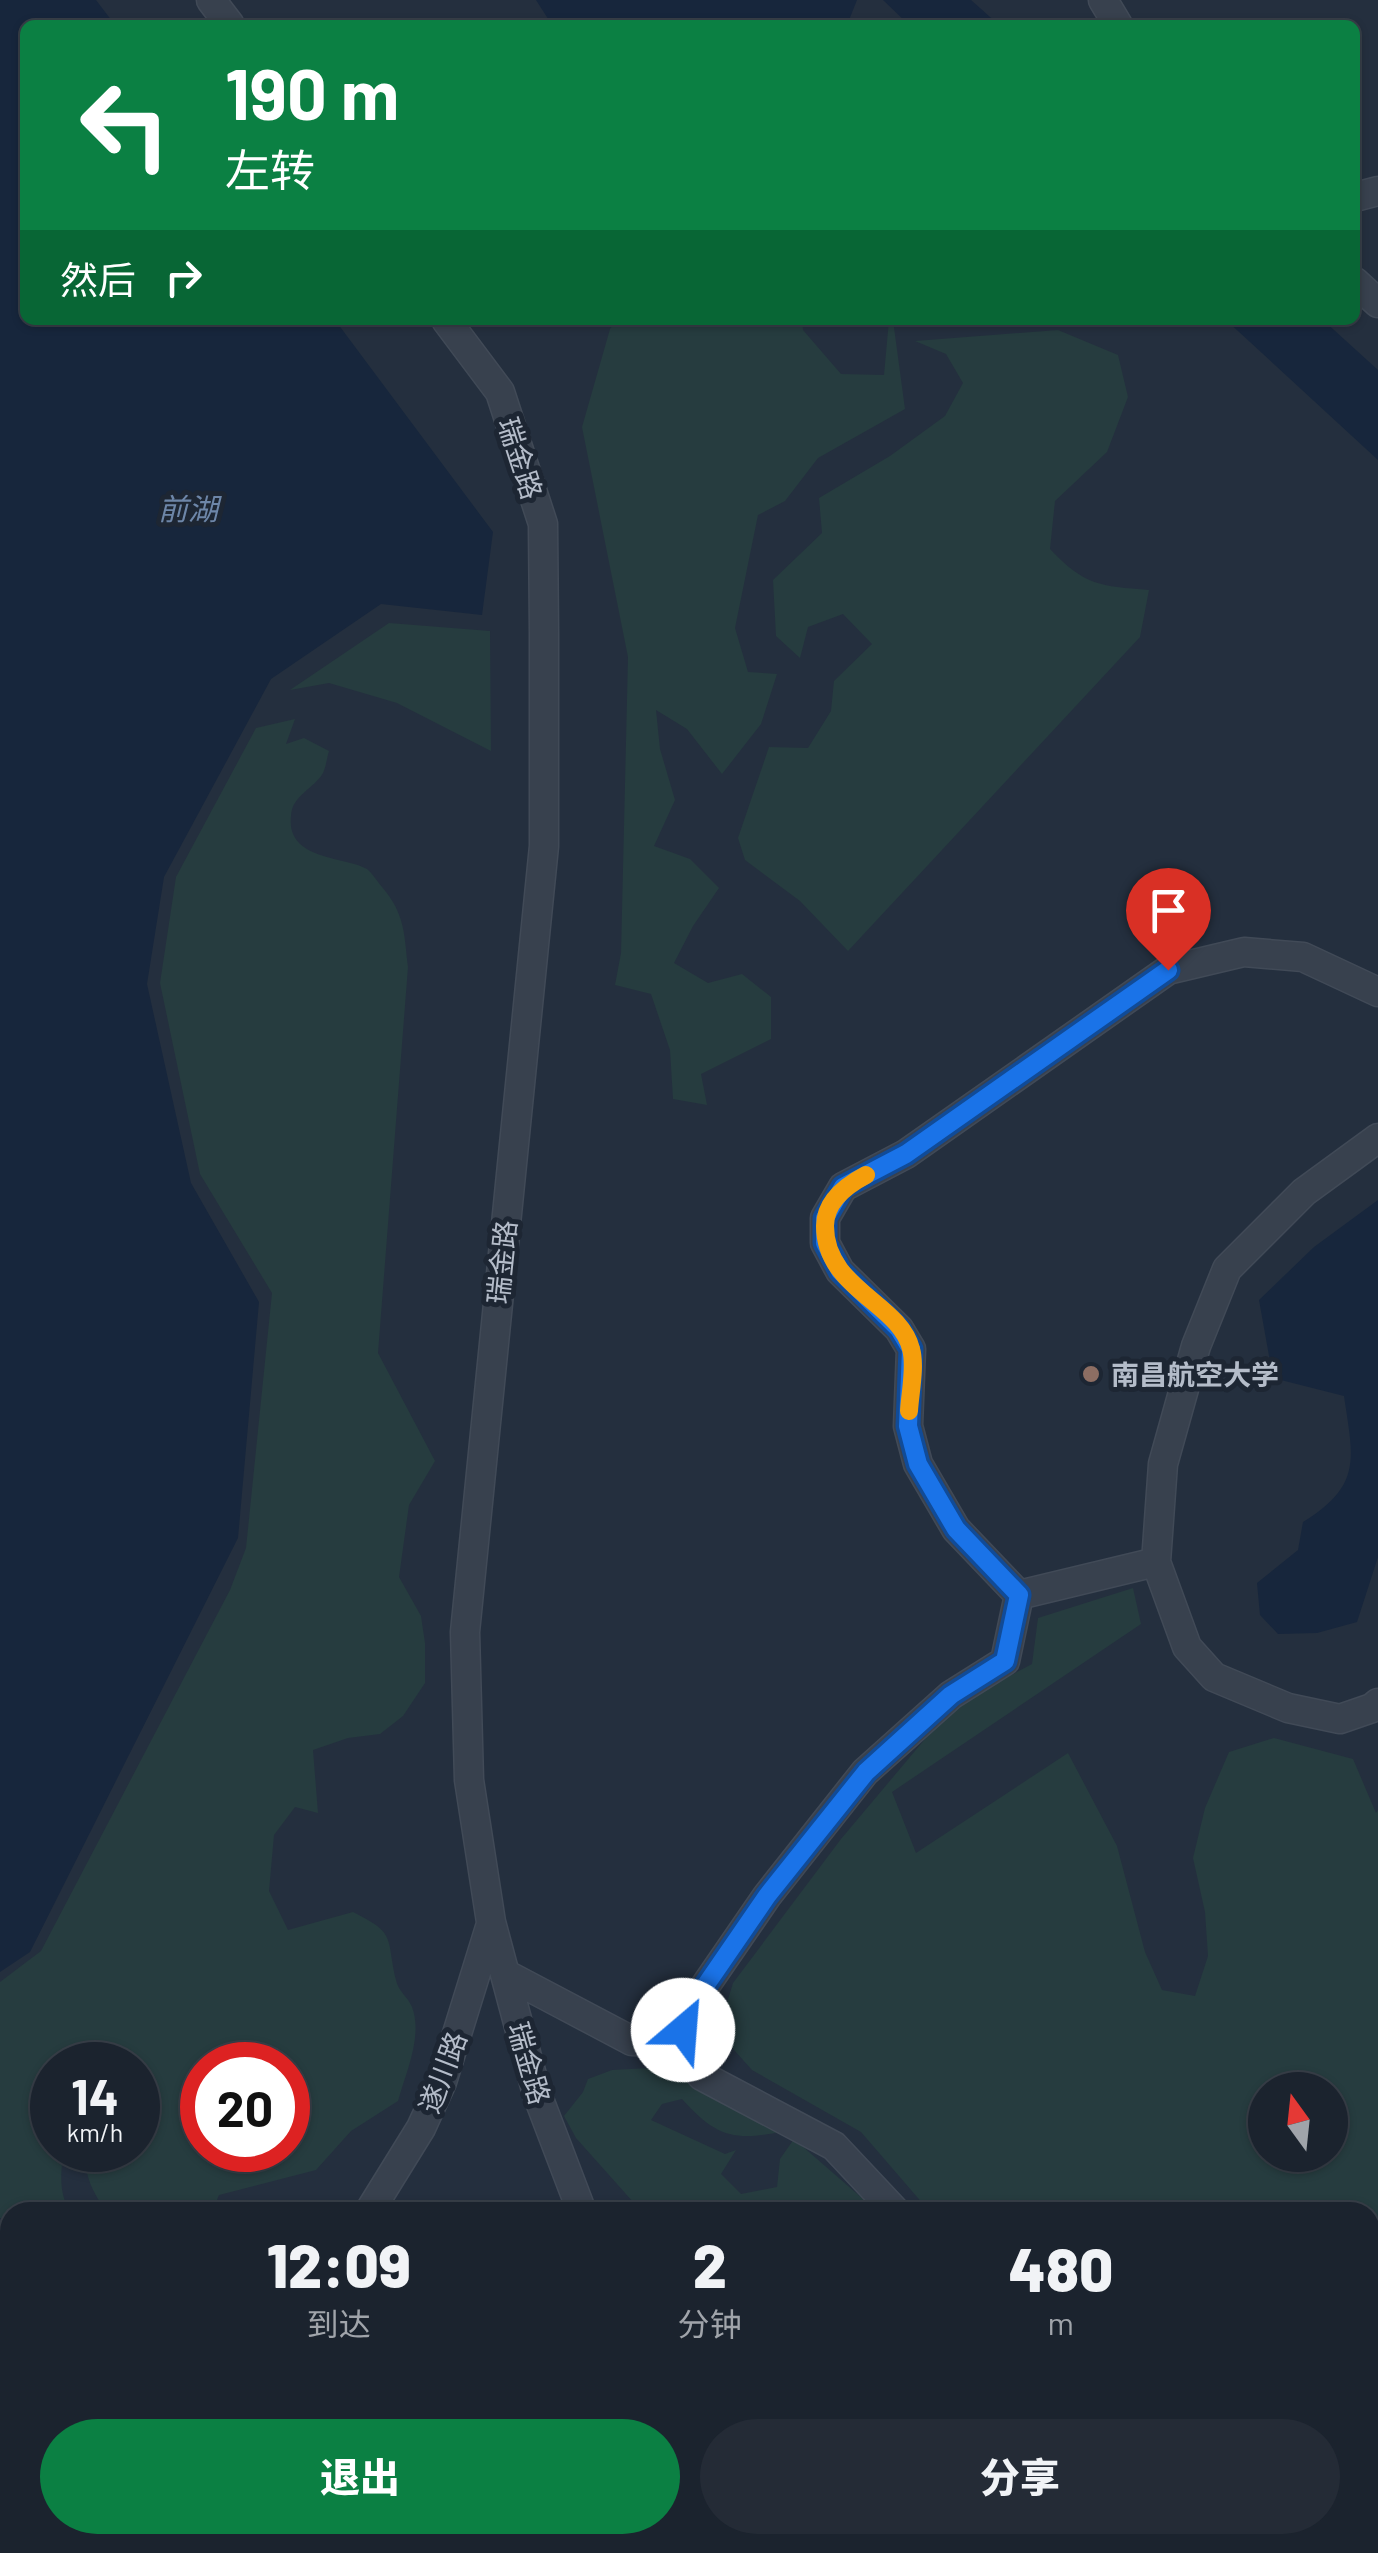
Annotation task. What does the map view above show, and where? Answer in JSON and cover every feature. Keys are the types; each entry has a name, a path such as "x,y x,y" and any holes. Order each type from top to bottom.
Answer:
{"street":[{"path":"211,0 226,20"},
{"name":"瑞金路","path":"450,325 500,392 542,524 544,846 465,1632 469,1780 491,1922 537,2094 578,2202"},
{"path":"1019,1595 956,1529 918,1464 908,1426 911,1349 899,1329 840,1271 825,1243 825,1218 843,1187 906,1154 1168,970 1244,952 1303,957 1378,992"},
{"path":"1378,1138 1304,1192 1226,1269 1196,1346 1163,1464 1156,1562 1187,1647 1214,1677 1288,1708 1340,1718 1372,1708 1378,1702"},
{"path":"1019,1595 1156,1562"},
{"path":"887,2202 834,2146 702,2076 686,2056 683,2030 690,2008 767,1896 866,1772 951,1695 1005,1661 1019,1595"},
{"name":"遂川路","path":"375,2202 420,2128 442,2082 491,1922"},
{"path":"505,1974 632,2041 684,2042"}],"green space":[{"path":"613,325 802,325 841,374 884,375 889,325 894,325 905,409 818,458 785,501 758,515 735,628 748,672 777,674 761,724 722,774 687,729 656,710 660,749 675,800 654,846 690,859 719,888 674,963 708,983 742,974 771,997 771,1039 701,1074 707,1105 673,1099 670,1050 651,994 615,985 621,953 628,657 582,427"},
{"path":"1058,330 1118,355 1128,397 1107,452 1055,501 1050,549 1094,582 1149,590 1140,637 848,951 800,901 745,860 738,838 769,747 808,748 831,711 834,681 872,644 843,614 808,627 800,658 776,636 773,580 822,533 819,498 890,456 945,416 963,383 946,354 915,341"},
{"path":"389,623 490,631 491,751 397,703 329,683 290,690"},
{"path":"295,719 286,744 304,738 329,751 323,773 292,809 292,831 307,849 367,869 390,897 402,924 408,967 378,1353 435,1461 409,1505 399,1577 421,1616 425,1683 403,1716 380,1734 348,1738 313,1750 318,1813 295,1807 274,1835 269,1891 288,1930 353,1912 383,1932 390,1945 397,1984 412,2007 415,2042 398,2101 351,2131 316,2170 310,2172 310,2042 180,2042 180,2172 308,2172 219,2195 216,2202 100,2202 88,2172 160,2172 160,2042 30,2042 30,2172 62,2172 66,2202 0,2202 0,1982 41,1951 230,1590 246,1548 272,1293 200,1174 160,983 176,877 256,728"},
{"path":"1133,1588 1141,1624 892,1792 916,1853 1068,1753 1117,1846 1145,1952 1162,1990 1195,1996 1208,1956 1205,1912 1193,1858 1205,1808 1229,1752 1274,1738 1353,1759 1376,1813 1378,1810 1378,2202 921,2202 861,2132 752,2070 718,2032 733,1983 841,1839 952,1707 1032,1664 1038,1618"},
{"path":"669,2067 784,2131 752,2136 727,2133 705,2122 682,2099 662,2104 651,2120 725,2154 736,2150 721,2174 741,2194 777,2187 780,2159 794,2139 866,2202 633,2202 576,2138 564,2116 588,2079 612,2070"}],"water":[{"name":"前湖","path":"0,0 96,0 111,20 20,20 20,325 339,325 493,532 482,615 381,604 271,679 164,877 147,984 191,1183 259,1302 238,1538 30,1952 0,1972"},
{"path":"536,0 857,0 849,20 549,20"},
{"path":"883,0 971,0 993,20 904,20"},
{"path":"1231,325 1328,325 1378,370 1378,460"},
{"path":"1378,1200 1378,1557 1357,1622 1317,1633 1278,1634 1260,1615 1257,1583 1298,1550 1303,1522 1336,1495 1345,1482 1351,1453 1344,1396 1273,1378 1259,1300 1314,1247"}],"slow traffic":[{"path":"866,1175 843,1187 825,1218 825,1243 840,1271 899,1329 911,1349 909,1411"}],"place":[{"name":"南昌航空大学","path":"1091,1374"}],"route":[{"path":"683,2030 690,2008 767,1896 866,1772 951,1695 1005,1661 1019,1595 956,1529 918,1464 908,1426 911,1349 899,1329 840,1271 825,1243 825,1218 843,1187 906,1154 1168,970"}]}
